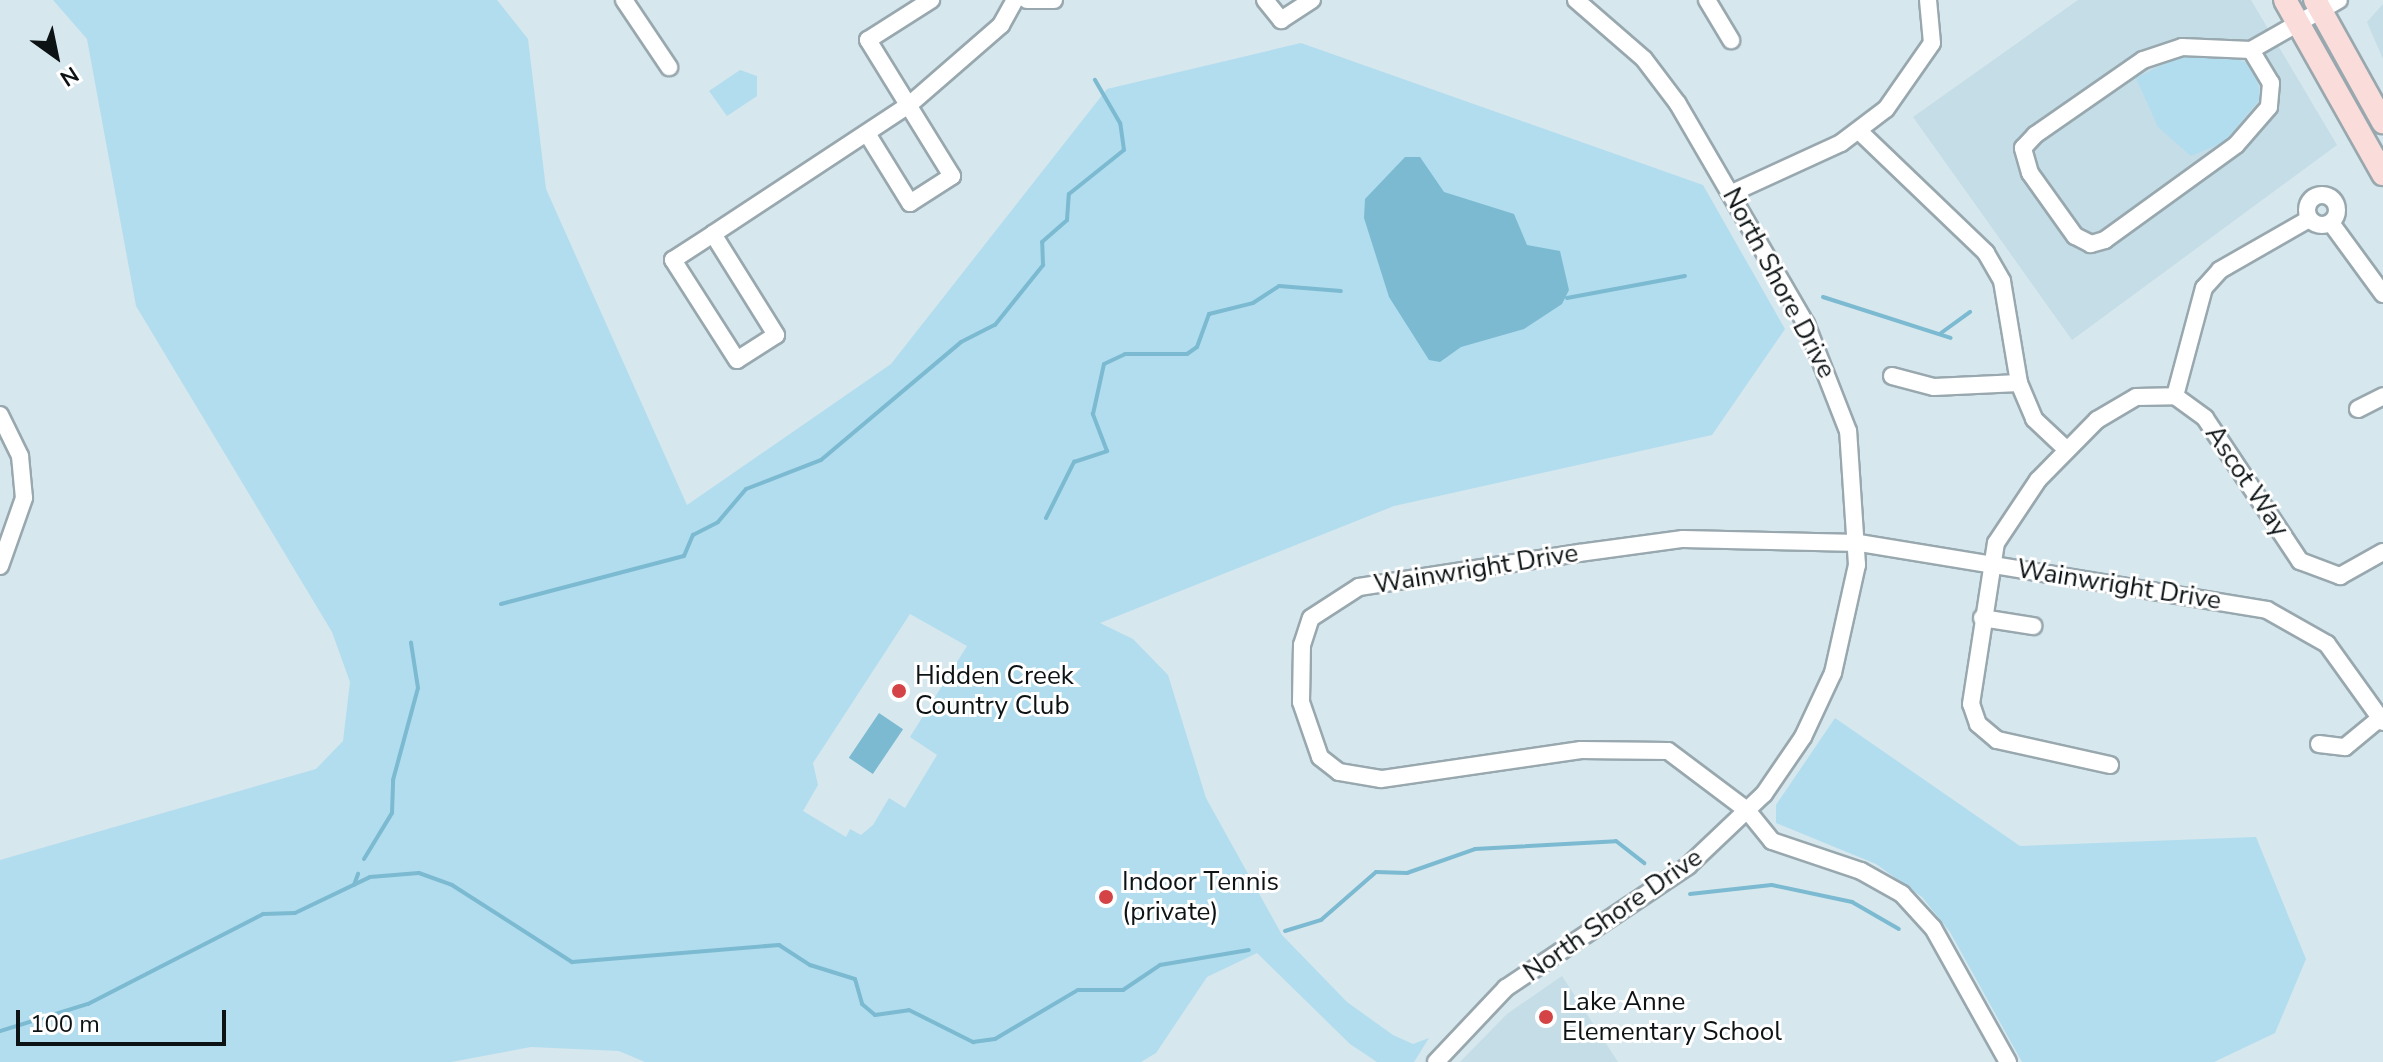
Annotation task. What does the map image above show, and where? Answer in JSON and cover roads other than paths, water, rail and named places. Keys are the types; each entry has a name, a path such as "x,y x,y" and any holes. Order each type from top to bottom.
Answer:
{"main road":[{"path":"2285,0 2383,174"},
{"path":"2325,3 2383,122"}],"street":[{"path":"624,0 669,67"},
{"path":"868,135 910,203 952,176 868,40 931,0"},
{"path":"713,234 776,335 737,360 673,260 713,234 868,135 909,105 1001,25 1015,0"},
{"path":"1027,0 1054,0"},
{"path":"1265,0 1281,20 1312,0"},
{"name":"North Shore Drive","path":"1436,1062 1506,988 1688,866 1748,811 1797,747 1829,683 1852,603 1859,543 1855,469 1837,395 1732,193 1655,72 1576,0"},
{"path":"1707,0 1731,40"},
{"path":"1732,193 1859,131 1925,56 1936,28 1928,0"},
{"path":"2251,50 2271,83 2269,107 2236,145 2105,240 2091,244 2075,236 2030,173 2023,148 2035,135 2143,60 2182,47 2251,50 2298,23 2325,3"},
{"path":"1859,131 1986,253 2002,281 2019,383 2034,419 2066,449"},
{"path":"2309,219 2313,198 2329,196 2338,209 2331,223"},
{"path":"2110,765 2011,745 1978,724 1971,704 1988,564 2004,528 2066,449 2128,400 2175,396 2204,288 2220,270 2309,219 2331,223 2383,294"},
{"path":"1892,376 1950,388 2019,383"},
{"name":"Ascot Way","path":"2175,396 2205,418 2300,561 2340,576 2383,552"},
{"path":"2358,409 2383,396"},
{"path":"0,415 20,456 24,498 0,566"},
{"name":"Wainwright Drive","path":"2008,1062 1919,909 1882,881 1772,841 1748,811 1668,751 1581,750 1381,779 1339,772 1320,757 1301,702 1302,645 1311,618 1359,587 1579,553 1683,539 1859,543 2288,618 2327,644 2382,720"},
{"path":"1982,618 2033,626"},
{"path":"2319,744 2345,747 2382,720"}],"waterway":[{"path":"501,604 684,556 693,535 718,522 746,489 821,460 961,342 995,325 1043,265 1042,242 1067,220 1069,194 1124,150 1120,123 1095,80"},
{"path":"1567,298 1685,276"},
{"path":"1046,518 1074,462 1107,451 1093,414 1104,364 1125,354 1187,354 1197,347 1209,314 1253,303 1279,286 1341,291"},
{"path":"1823,297 1951,338"},
{"path":"1941,333 1970,312"},
{"path":"364,859 392,813 393,780 418,688 411,643"},
{"path":"1285,931 1321,920 1376,872 1407,873 1475,849 1616,841 1644,863"},
{"path":"0,1031 88,1004 263,914 295,913 370,877 419,873 452,885 572,962 779,945 810,965 855,979 862,1004 875,1015 909,1010 973,1042 995,1039 1078,990 1123,990 1160,965 1249,950"},
{"path":"354,885 358,874"},
{"path":"1690,894 1772,885 1852,902 1899,929"}],"place":[{"name":"Hidden Creek Country Club","path":"899,691"},
{"name":"Indoor Tennis (private)","path":"1106,897"},
{"name":"Lake Anne Elementary School","path":"1546,1017"}]}
